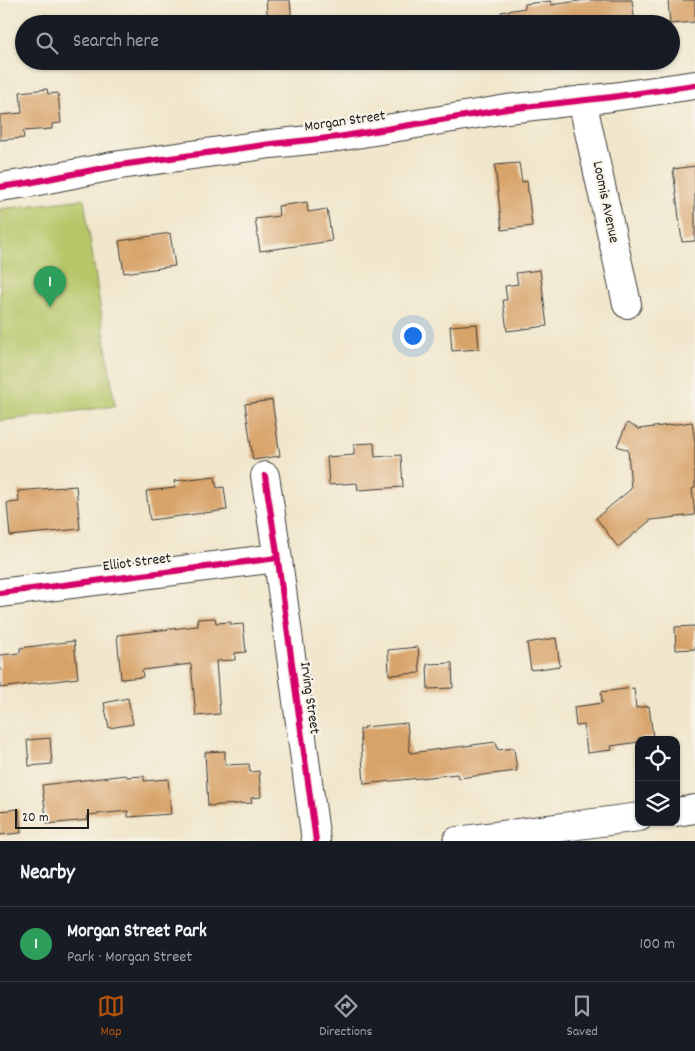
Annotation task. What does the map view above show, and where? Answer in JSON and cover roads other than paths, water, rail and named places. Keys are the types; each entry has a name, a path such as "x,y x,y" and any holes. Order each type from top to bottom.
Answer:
{"street":[{"name":"Morgan Street","path":"0,187 113,166 338,136 507,109 695,85"},
{"name":"Loomis Avenue","path":"582,100 628,304"},
{"name":"Irving Street","path":"265,476 278,558 316,841"},
{"name":"Elliot Street","path":"0,593 278,558"},
{"path":"680,811 695,809"},
{"path":"457,841 635,818"}],"place":[{"name":"Morgan Street Park","path":"50,307"}]}
